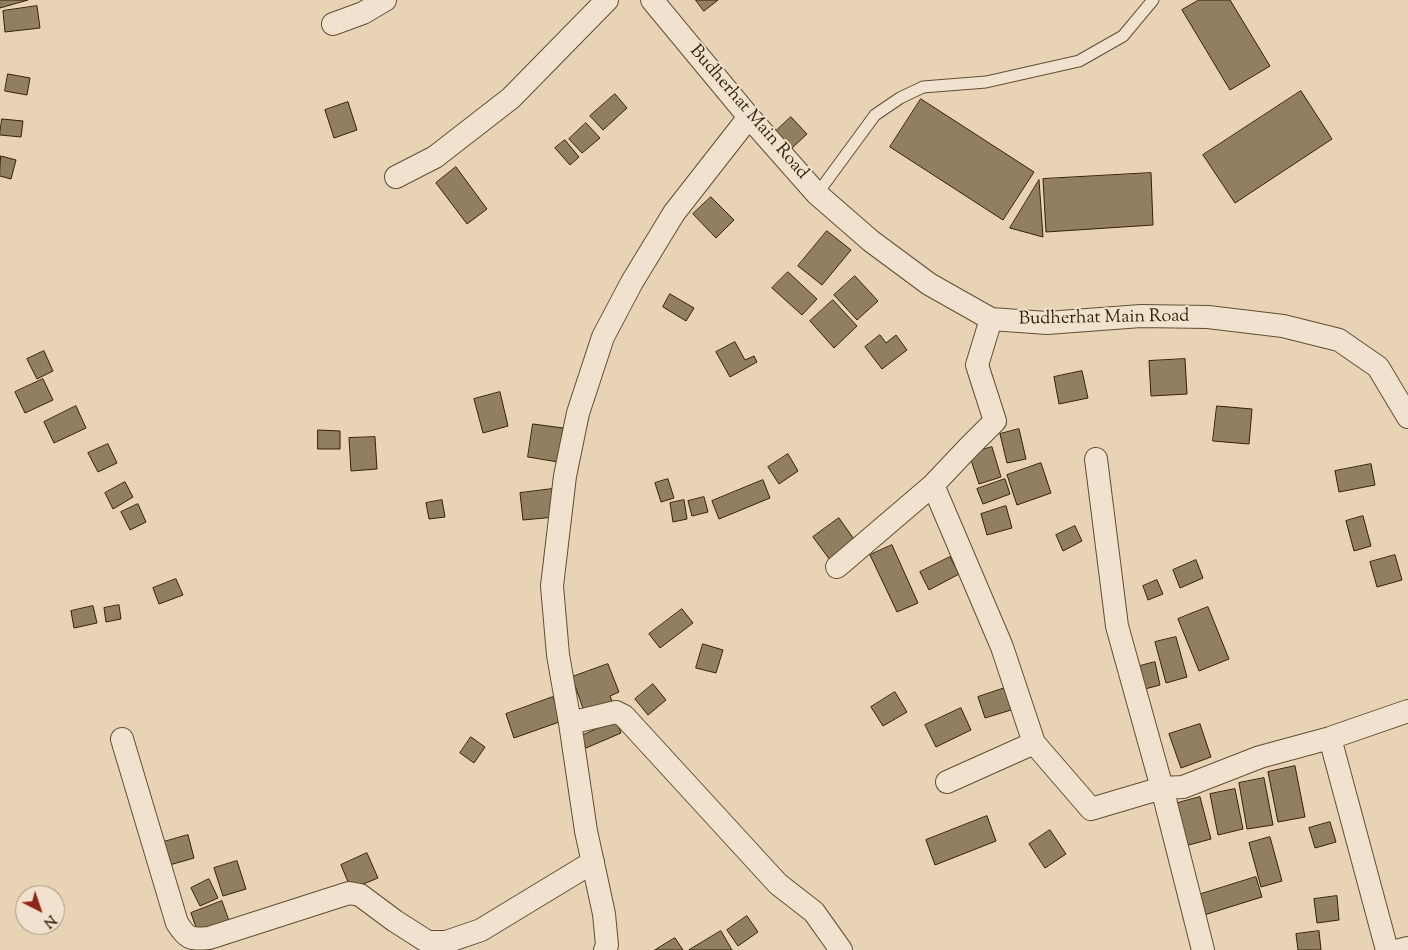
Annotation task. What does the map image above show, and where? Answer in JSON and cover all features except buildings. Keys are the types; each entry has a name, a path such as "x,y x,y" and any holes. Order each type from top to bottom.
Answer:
{"street":[{"path":"333,24 363,13 385,0"},
{"path":"396,177 435,156 511,98 607,0"},
{"name":"Budherhat Main Road","path":"652,0 748,117 817,194 871,241 929,284 991,320 1048,323 1141,316 1208,317 1283,326 1339,340 1378,367 1408,417"},
{"path":"605,950 607,945 604,914 586,830 558,655 552,586 565,476 578,413 603,337 632,282 674,212 748,117"},
{"path":"837,567 934,485 968,448 996,422 976,365 991,320"},
{"path":"1096,459 1117,626 1162,788 1203,950"},
{"path":"934,485 1002,647 1034,743 1092,809 1162,788 1183,787 1260,757 1330,738 1408,710"},
{"path":"570,723 616,712 624,716 778,884 814,912 841,950"},
{"path":"1330,738 1387,950"},
{"path":"122,739 177,923 183,933 191,939 209,938 349,893 360,894 395,921 428,942 446,942 481,930 593,862"},
{"path":"947,782 1034,743"},
{"path":"1400,950 1408,948"}],"lane":[{"path":"817,194 875,114 900,98 923,87 986,82 1079,61 1123,36 1153,0"}]}
